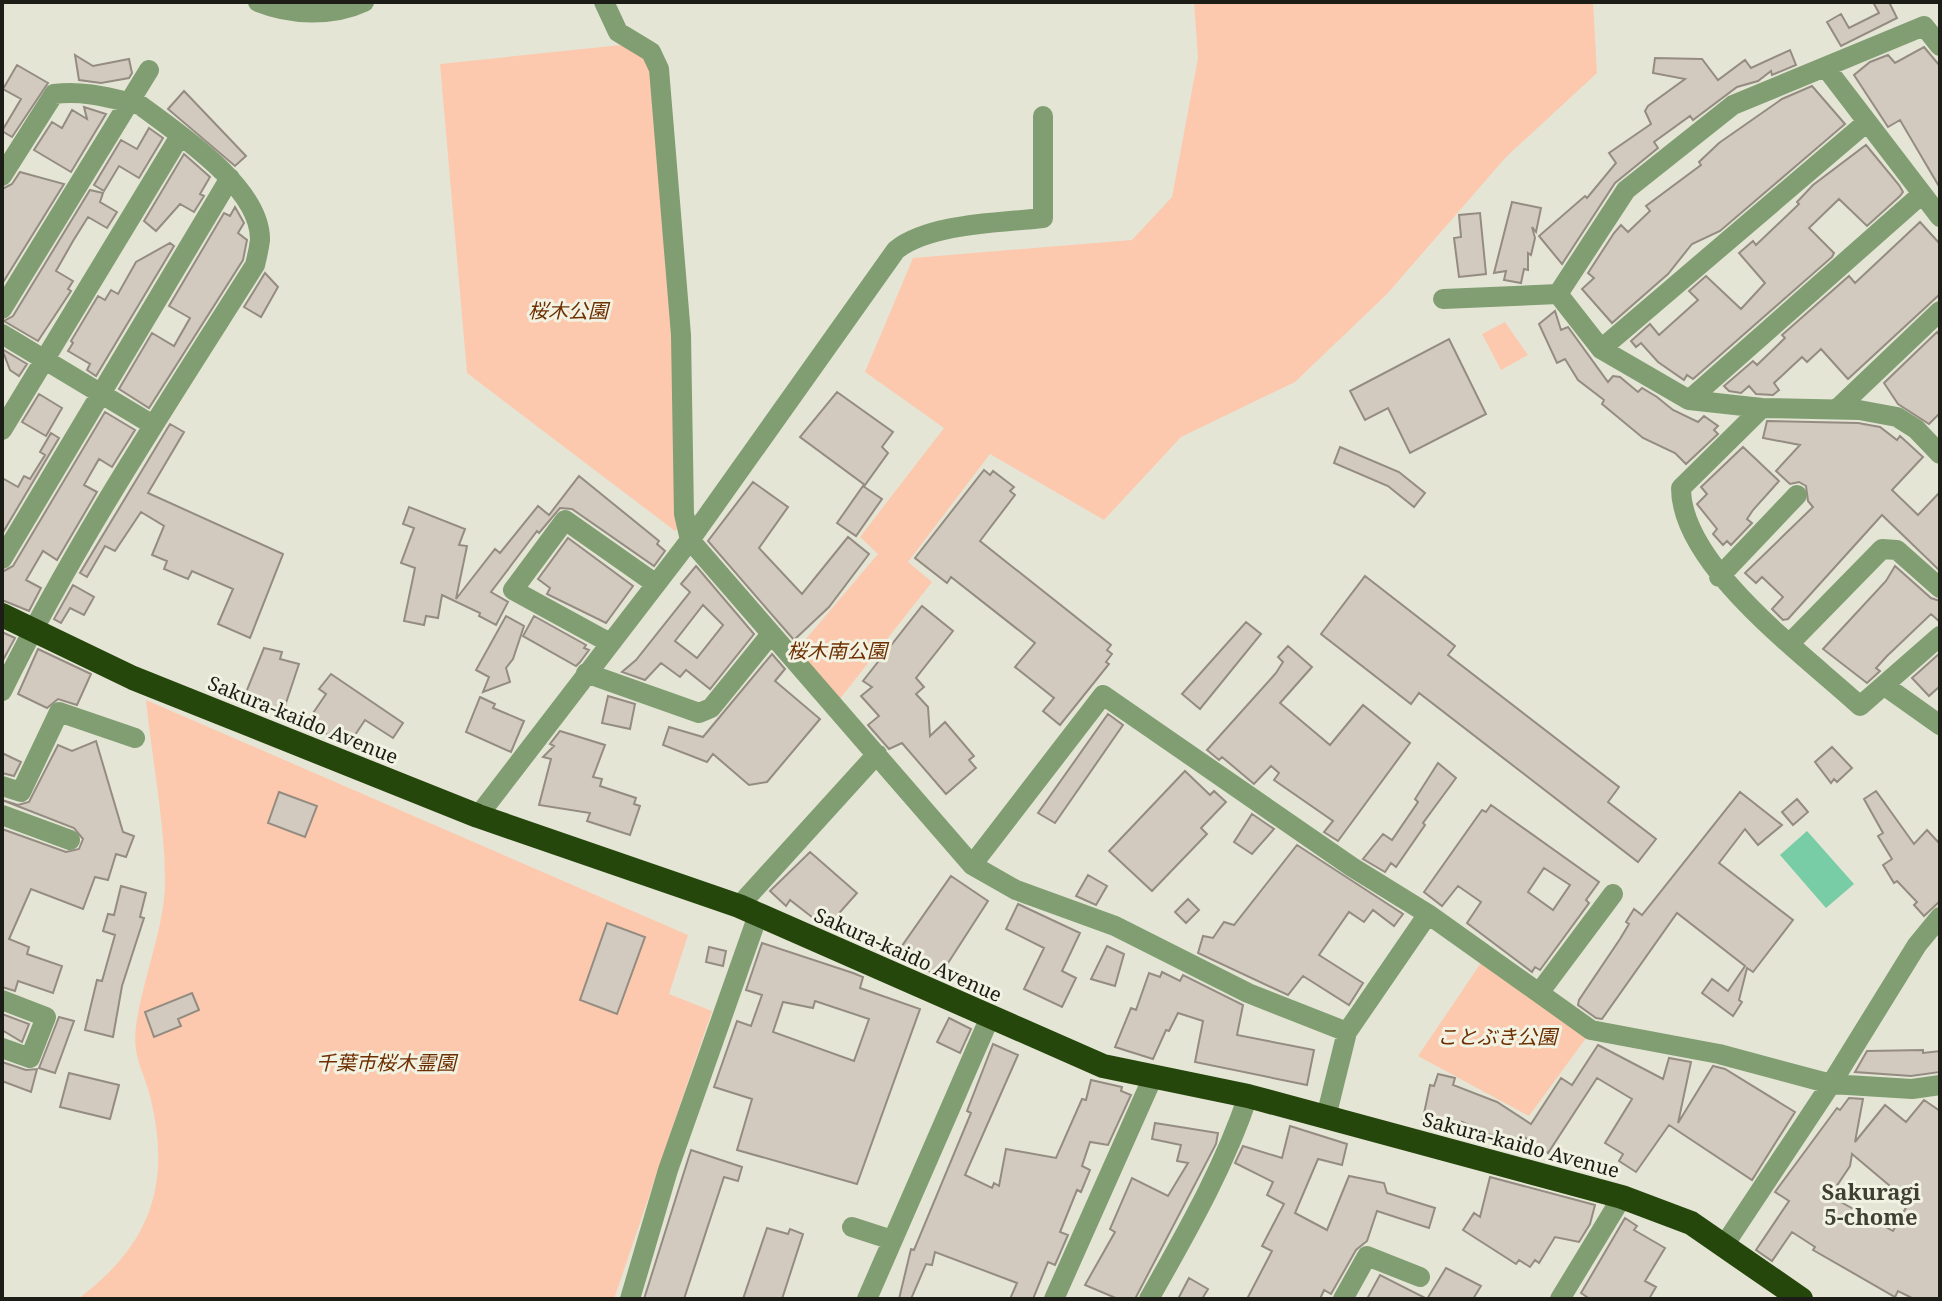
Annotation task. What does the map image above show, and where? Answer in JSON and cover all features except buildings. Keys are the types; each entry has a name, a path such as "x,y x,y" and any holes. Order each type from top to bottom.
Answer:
{"highway":[{"name":"Sakura-kaido Avenue","path":"2,615 133,678 478,816 748,911 1103,1066 1152,1079 1248,1096 1622,1197 1691,1223 1801,1299"}],"street":[{"path":"258,2 304,12 329,12 364,2"},
{"path":"604,2 618,32 651,52 659,69 681,335 684,514 690,540 972,865 1016,890 1115,926 1248,993 1347,1032"},
{"path":"1558,294 1626,190 1733,105 1924,26 1940,46"},
{"path":"1826,68 1940,217"},
{"path":"2,309 149,70"},
{"path":"2,176 54,94 79,90 129,102 140,105 230,178 247,201 260,238 255,265 153,425 32,629 2,691"},
{"path":"478,816 690,540 896,250 912,237 1043,218 1043,116"},
{"path":"1601,349 1867,122"},
{"path":"2,430 180,136"},
{"path":"2,559 230,178"},
{"path":"1689,400 1922,194"},
{"path":"1443,299 1558,294"},
{"path":"1558,294 1601,349 1689,400 1762,408 1837,409 1897,417 1937,444"},
{"path":"1837,409 1940,311"},
{"path":"2,334 153,425"},
{"path":"1762,408 1681,488 1681,502 1693,534 1719,577 1860,706 1940,636"},
{"path":"1719,577 1797,495"},
{"path":"610,643 513,590 565,520 656,584"},
{"path":"1791,642 1882,549 1897,550 1940,588"},
{"path":"586,673 699,713 711,708 771,634"},
{"path":"1885,686 1940,725"},
{"path":"972,865 1103,695 1352,867 1428,914 1591,1030 1719,1054 1831,1084 1912,1089 1940,1085"},
{"path":"2,786 21,792 59,712 135,738"},
{"path":"630,1299 748,911 877,754"},
{"path":"2,815 70,840"},
{"path":"1539,993 1613,894"},
{"path":"1326,1117 1347,1032 1428,914"},
{"path":"1723,1247 1831,1084 1917,945 1940,917"},
{"path":"2,1000 46,1017 30,1058 2,1048"},
{"path":"867,1299 990,1017"},
{"path":"1054,1299 1152,1079"},
{"path":"1149,1299 1194,1220 1236,1133 1248,1096"},
{"path":"1560,1299 1622,1197"},
{"path":"852,1227 892,1240"},
{"path":"1343,1299 1367,1256 1420,1277"}],"green space":[{"name":"桜木南公園","path":"1194,2 1593,2 1597,73 1506,157 1387,294 1295,382 1181,437 1104,520 990,454 908,562 932,582 839,700 794,653 878,554 860,537 944,428 865,372 913,258 1132,240 1172,197 1198,58"},
{"name":"桜木公園","path":"621,45 652,62 678,351 681,524 675,531 467,373 440,64"},
{"path":"1505,322 1528,355 1501,370 1482,334"},
{"name":"千葉市桜木霊園","path":"146,700 688,935 669,994 712,1011 614,1299 78,1299 103,1278 139,1234 150,1210 156,1184 156,1128 135,1037 161,917 165,882 161,814"},
{"name":"ことぶき公園","path":"1483,960 1589,1034 1529,1116 1418,1056"}],"shaded area":[{"path":"1807,831 1854,884 1826,908 1780,855"}],"district":[{"name":"Sakuragi 5-chome","path":"1871,1204"}]}
